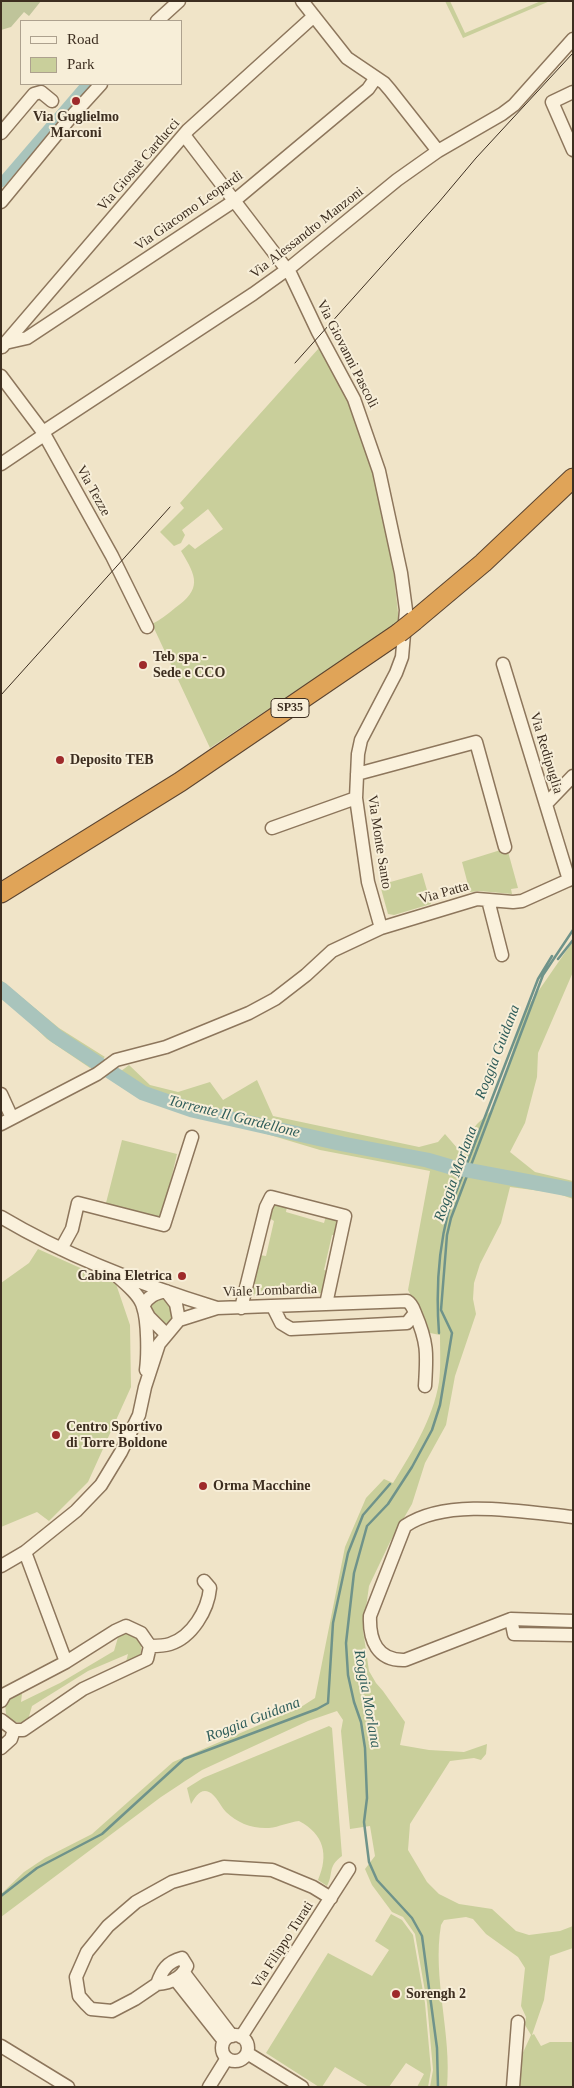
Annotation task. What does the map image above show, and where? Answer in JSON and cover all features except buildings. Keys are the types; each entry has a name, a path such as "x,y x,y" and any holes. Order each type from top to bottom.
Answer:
{"highway":[{"name":"SP35","path":"1,904 406,625 482,563 573,478"},
{"path":"1,893 180,782"}],"street":[{"path":"158,20 179,1"},
{"path":"302,1 346,58 375,79 384,83 438,151"},
{"name":"Via Giosuè Carducci","path":"3,346 184,134 314,16"},
{"name":"Via Alessandro Manzoni","path":"1,464 43,433 287,270 397,180 438,151 502,114 514,105 573,39"},
{"name":"Via Giacomo Leopardi","path":"3,346 27,338 234,201 368,89 375,79"},
{"path":"1,202 68,114 100,85"},
{"path":"1,133 34,94 41,92 52,100"},
{"path":"573,92 552,102 573,150"},
{"name":"Via Giovanni Pascoli","path":"184,134 287,270 354,399 369,436 388,507 406,601 406,625"},
{"name":"Via Tezze","path":"1,376 43,433 112,556 147,627"},
{"name":"Via Monte Santo","path":"381,928 368,882 356,798 357,774 361,740 396,673 402,657 406,625"},
{"name":"Via Redipuglia","path":"503,664 571,879"},
{"path":"357,774 476,742 505,847"},
{"path":"546,804 573,776"},
{"path":"272,828 356,798"},
{"name":"Via Patta","path":"6,1121 97,1074 116,1060 166,1046 249,1013 276,999 306,976 332,951 381,928 454,904 477,899 522,901 571,879"},
{"path":"488,900 502,955"},
{"path":"1,1094 6,1121"},
{"path":"61,1249 72,1229 78,1204 164,1225 192,1137"},
{"path":"241,1308 266,1207 271,1197 345,1216 326,1304"},
{"path":"1,1217 61,1249 166,1291 217,1308"},
{"path":"109,1269 131,1289 149,1317 166,1334"},
{"path":"145,1387 147,1344 143,1306 151,1296 166,1291"},
{"path":"166,1291 176,1304 179,1320"},
{"name":"Viale Lombardia","path":"1,1566 25,1552 76,1512 101,1485 121,1452 139,1415 145,1387 159,1344 179,1320 217,1308 402,1300 411,1304 415,1313"},
{"path":"273,1307 281,1323 291,1329 407,1323 415,1313 425,1335 427,1355 425,1386"},
{"path":"573,1516 454,1508 417,1518 405,1526 370,1616 369,1632 382,1654 393,1660 405,1660 511,1619 573,1621"},
{"path":"25,1552 66,1662"},
{"path":"150,1646 171,1644 190,1631 209,1599 210,1588 204,1581"},
{"path":"511,1619 514,1634 573,1635"},
{"path":"1,1701 5,1694 66,1662 114,1631 126,1626 140,1633 150,1646 148,1659 83,1689 24,1730 14,1730 1,1720"},
{"path":"1,1748 11,1739 14,1730"},
{"path":"157,1984 162,1971 171,1961 182,1958 186,1966 179,1976 170,1983 157,1984 112,2011 92,2008 86,2004 79,1996 76,1977 87,1952 108,1926 136,1902 172,1882 224,1867 272,1870 313,1887 331,1898"},
{"name":"Via Filippo Turati","path":"232,2038 350,1869"},
{"path":"179,1976 232,2038 247,2042 247,2053"},
{"path":"513,2087 518,2022"},
{"path":"227,2058 222,2048 232,2038"},
{"path":"1,2046 68,2087"},
{"path":"227,2058 238,2060 247,2053"},
{"path":"247,2053 302,2087"},
{"path":"210,2087 227,2058"}],"green space":[{"path":"1,1 41,1 29,16 24,12 11,27 1,30"},
{"path":"445,1 450,1 465,33 541,1 550,1 463,38"},
{"path":"319,348 323,350 354,411 364,437 379,491 392,557 399,622 210,748 152,624 184,601 190,595 193,588 194,582 191,568 181,551 189,544 195,549 223,529 208,509 182,530 185,535 181,543 174,546 160,532 184,508 180,503"},
{"path":"507,848 518,888 511,889 512,894 470,892 462,862"},
{"path":"422,873 431,904 394,915 388,914 380,885"},
{"path":"573,941 573,972 538,1053 537,1077 525,1123 510,1152 535,1172 573,1181 573,1199 556,1193 510,1187 501,1223 480,1264 474,1283 473,1299 476,1314 455,1376 446,1425 425,1463 412,1504 390,1542 369,1586 363,1630 369,1671 405,1722 400,1745 429,1750 464,1752 487,1744 486,1754 481,1760 474,1758 450,1761 410,1824 408,1850 427,1882 439,1894 459,1904 492,1909 516,1931 529,1935 560,1931 573,1926 573,1948 550,1956 544,2000 532,2035 534,2034 541,2046 550,2042 573,2042 573,2087 519,2087 521,2057 531,2035 525,2025 526,2017 521,2006 525,1968 518,1957 486,1934 473,1919 466,1917 444,1920 441,1925 439,1965 447,2047 447,2087 430,2087 433,2070 427,2003 415,1934 403,1917 392,1912 372,1885 365,1869 375,1856 370,1826 350,1829 341,1731 343,1720 337,1711 308,1721 202,1770 161,1797 1,1917 1,1894 24,1872 45,1858 92,1834 173,1762 301,1707 315,1698 345,1547 366,1498 384,1479 393,1483 414,1447 432,1409 439,1382 440,1335 430,1333 408,1290 430,1171 320,1150 153,1100 112,1078 129,1065 150,1085 178,1092 210,1082 223,1100 257,1080 273,1116 419,1147 438,1142 445,1134 458,1149 477,1124 494,1108 526,1009"},
{"path":"1,980 59,1028 105,1057 90,1068 47,1039 1,994"},
{"path":"122,1140 177,1154 162,1218 106,1203"},
{"path":"276,1203 287,1206 286,1212 324,1223 326,1216 341,1220 338,1236 332,1235 324,1270 329,1271 323,1293 255,1296 249,1294 259,1255 266,1256 274,1221 269,1218 272,1206"},
{"name":"Centro Sportivo di Torre Boldone","path":"38,1249 116,1284 130,1325 131,1387 88,1482 49,1521 37,1512 1,1527 1,1283 29,1263"},
{"path":"162,1296 172,1304 174,1317 165,1325 157,1320 149,1303"},
{"path":"119,1634 134,1635 141,1643 140,1656 126,1662 128,1654 88,1671 32,1706 28,1720 22,1723 11,1721 6,1714 5,1703 10,1697 22,1694 21,1702 60,1683 114,1651"},
{"path":"329,1726 332,1728 342,1856 334,1864 327,1886 318,1880 323,1862 322,1846 314,1832 307,1826 299,1821 269,1828 246,1825 230,1816 209,1792 200,1792 191,1804 187,1788 203,1778"},
{"path":"391,1914 402,1920 413,1935 425,2003 431,2070 428,2087 417,2087 424,2074 406,2063 389,2087 369,2087 335,2067 322,2087 319,2087 266,2053 328,1953 372,1976 389,1950 375,1941"}],"waterway":[{"path":"1,183 85,85"},
{"name":"Roggia Morlana","path":"438,2087 437,2048 422,1936 412,1918 377,1880 369,1862 364,1822 367,1798 365,1748 361,1722 348,1675 346,1643 354,1573 367,1526 388,1504 412,1467 432,1430 440,1405 452,1333 441,1310 447,1235 451,1218 543,975 573,930"},
{"name":"Roggia Guidana","path":"558,959 573,940"},
{"name":"Roggia Guidana","path":"439,1333 439,1273 448,1213 538,979 552,956"},
{"name":"Torrente Il Gardellone","path":"1,989 56,1036 143,1093 192,1110 343,1144 427,1160 451,1167 573,1190"},
{"name":"Roggia Guidana","path":"1,1896 37,1868 102,1834 184,1759 317,1709 328,1703 333,1623 348,1553 363,1515 390,1484"}],"tram line":[{"path":"295,363 476,158 573,53"},
{"path":"1,695 170,507"}],"place":[{"name":"Via Guglielmo Marconi","path":"76,101"},
{"name":"Teb spa - Sede e CCO","path":"143,665"},
{"name":"Deposito TEB","path":"60,760"},
{"name":"Cabina Eletrica","path":"182,1276"},
{"name":"Centro Sportivo di Torre Boldone","path":"56,1435"},
{"name":"Orma Macchine","path":"203,1486"},
{"name":"Sorengh 2","path":"396,1994"}]}
